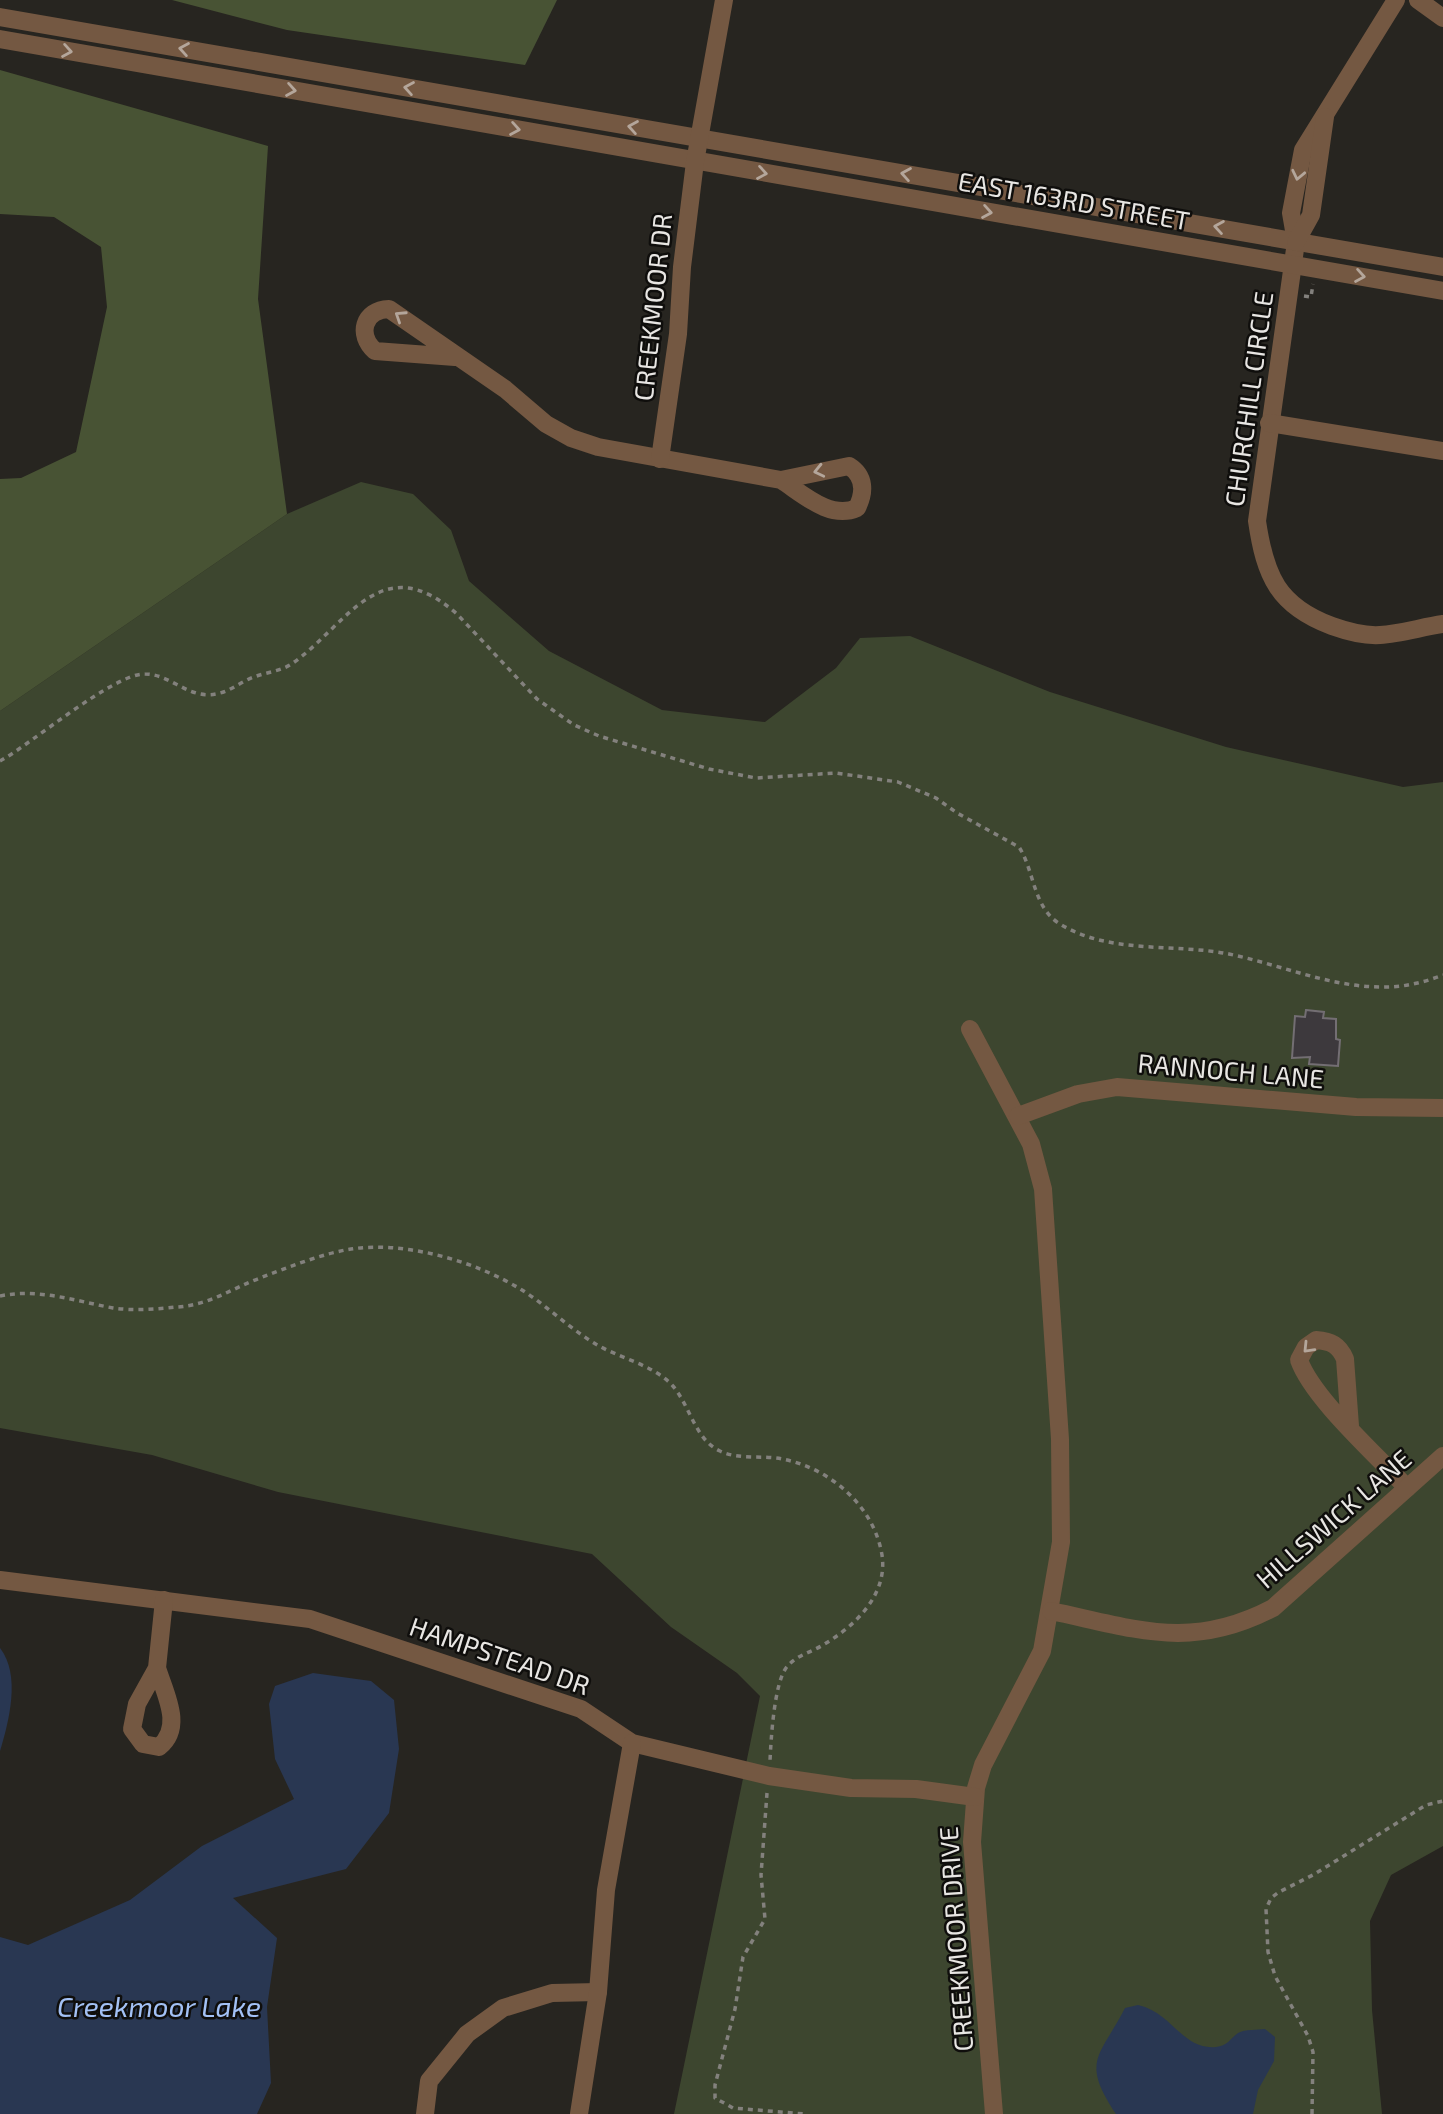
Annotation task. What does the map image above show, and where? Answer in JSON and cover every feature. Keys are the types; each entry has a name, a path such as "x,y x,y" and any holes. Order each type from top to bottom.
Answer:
{"street":[{"name":"CREEKMOOR DR","path":"660,458 678,334 682,267 695,162 724,0"},
{"name":"CHURCHILL CIRCLE","path":"1396,0 1325,114 1311,215 1296,242 1257,521 1262,554 1276,587 1297,610 1344,630 1379,635 1443,624"},
{"path":"1418,0 1443,18"},
{"name":"EAST 163RD STREET","path":"0,17 1443,267"},
{"name":"EAST 163RD STREET","path":"0,39 1443,291"},
{"path":"455,357 375,351 364,335 364,324 369,315 378,309 389,309 455,357 489,377 546,424 571,438 780,480"},
{"path":"1269,424 1443,451"},
{"name":"CREEKMOOR DRIVE","path":"970,1029 1031,1144 1043,1189 1060,1439 1061,1542 1042,1651 983,1765 975,1797 972,1842 994,2114"},
{"name":"RANNOCH LANE","path":"1018,1116 1078,1094 1117,1087 1356,1107 1443,1108"},
{"path":"1350,1426 1408,1488"},
{"name":"HILLSWICK LANE","path":"1051,1611 1146,1631 1186,1634 1229,1627 1273,1608 1443,1456"},
{"name":"HAMPSTEAD DR","path":"0,1580 310,1619 582,1709 632,1743 769,1776 851,1788 916,1789 975,1797"},
{"path":"157,1668 164,1600"},
{"path":"579,2114 598,1992 606,1890 632,1743"},
{"path":"425,2114 429,2081 467,2034 503,2008 552,1993 598,1992"}],"path":[{"path":"0,761 65,715 134,675 154,676 195,694 222,693 296,661 341,617 372,595 395,589 414,590 429,595 451,609 537,699 574,724 599,736 734,774 780,779 836,773 860,775 919,789 1019,847 1027,859 1045,910 1055,920 1073,930 1138,945 1227,953 1327,980 1365,986 1408,985 1443,975"},
{"path":"0,1296 65,1296 115,1308 177,1307 220,1298 253,1281 347,1250 392,1248 441,1257 513,1284 596,1344 655,1373 671,1384 689,1409 702,1437 723,1453 786,1459 832,1480 863,1508 873,1526 883,1559 881,1579 874,1600 862,1615 824,1644 794,1659 784,1671 775,1700 761,1875 765,1919 743,1958 735,2009 715,2085 715,2098 733,2108 805,2114"},
{"path":"1312,2114 1313,2052 1308,2036 1275,1976 1268,1952 1266,1909 1271,1898 1279,1892 1313,1875 1426,1805 1443,1801"}],"green space":[{"path":"172,0 557,0 525,65 287,30"},
{"path":"0,70 268,146 258,299 287,514 0,711 0,479 21,478 76,452 107,307 101,247 54,217 0,214"},
{"path":"361,482 413,494 451,530 469,581 549,651 662,710 765,722 836,668 860,638 910,636 1050,692 1226,747 1403,787 1443,782 1443,1846 1391,1875 1370,1921 1372,2010 1382,2114 674,2114 760,1696 737,1673 671,1627 592,1554 278,1492 152,1455 0,1428 0,711 287,514"}],"water":[{"path":"0,1648 10,1671 12,1685 7,1726 0,1751"},
{"name":"Creekmoor Lake","path":"313,1673 371,1681 394,1700 399,1749 389,1813 346,1869 233,1898 277,1938 267,2007 271,2083 257,2114 0,2114 0,1937 28,1945 130,1900 202,1846 294,1799 275,1759 269,1704 275,1686"},
{"path":"1138,2005 1160,2015 1194,2043 1204,2046 1223,2045 1238,2033 1248,2030 1265,2029 1275,2037 1274,2061 1258,2090 1253,2114 1116,2114 1099,2082 1096,2070 1098,2059 1125,2008"}],"building":[{"path":"1306,1010 1324,1012 1323,1018 1336,1019 1336,1039 1340,1040 1338,1066 1309,1064 1310,1057 1292,1058 1295,1016 1305,1017"}]}
